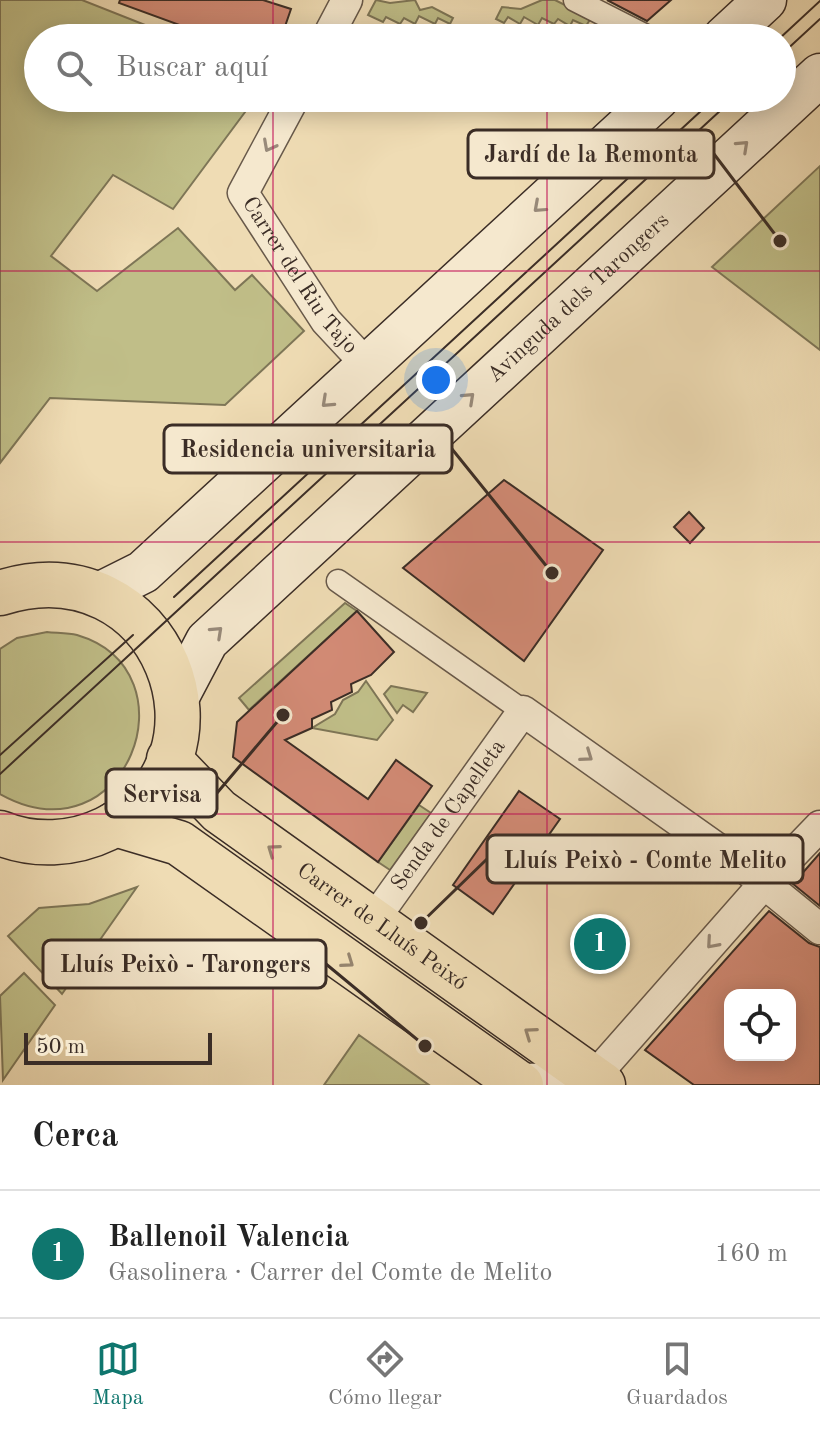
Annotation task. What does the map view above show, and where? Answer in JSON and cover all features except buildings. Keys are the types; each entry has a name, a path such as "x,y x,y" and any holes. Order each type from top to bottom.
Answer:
{"main road":[{"path":"739,24 765,0"},
{"name":"Avinguda dels Tarongers","path":"796,97 820,75"},
{"path":"99,594 143,572 643,112"},
{"name":"Avinguda dels Tarongers","path":"177,698 207,641 780,112"},
{"path":"0,593 47,584 74,586 99,594 123,608 151,634 168,664 177,698 175,739 169,759 148,796 115,824 84,838 0,849"},
{"name":"Carrer de Lluís Peixó","path":"169,759 219,811 597,1083"},
{"path":"115,824 179,843 513,1083"},
{"path":"0,833 51,843"}],"street":[{"path":"334,24 347,0"},
{"path":"575,0 622,24"},
{"name":"Carrer del Riu Tajo","path":"286,112 243,193 326,321 367,365"},
{"path":"338,581 523,711 820,929"},
{"name":"Senda de Capelleta","path":"373,921 523,711"},
{"path":"513,1083 597,1083 763,885 820,826"}],"shaded area":[{"path":"0,0 82,0 143,24 24,24 24,112 245,112 173,209 113,175 51,256 97,291 178,228 235,290 252,275 304,331 225,405 50,398 0,463"},
{"path":"376,0 390,3 415,0 420,10 432,7 453,18 450,24 438,18 435,24 419,16 415,24 404,18 400,24 386,17 383,22 368,15"},
{"path":"542,0 555,0 591,18 587,24 573,20 567,24 558,19 554,24 542,18 536,24 524,17 520,24 508,17 504,23 496,19 502,7 521,9"},
{"path":"820,166 820,350 712,267"},
{"path":"345,603 357,611 249,710 239,698"},
{"path":"47,632 77,635 114,655 134,685 139,720 131,754 112,784 82,804 44,809 0,794 0,649 17,638"},
{"path":"366,681 393,720 377,740 312,728 335,714 343,700 358,692"},
{"path":"391,686 427,693 413,712 403,705 397,713 384,694"},
{"path":"419,805 431,813 390,870 378,862"},
{"path":"137,887 62,994 8,936 39,908 89,904"},
{"path":"24,973 55,1005 3,1080 0,996"},
{"path":"359,1035 429,1085 324,1085"}],"tram line":[{"path":"795,24 820,1"},
{"path":"796,41 820,19"},
{"path":"174,597 700,112"},
{"path":"0,774 719,112"},
{"path":"0,755 133,635"}],"place":[{"name":"Jardí de la Remonta","path":"780,241"},
{"name":"Residencia universitaria","path":"552,573"},
{"name":"Servisa","path":"283,715"},
{"name":"Lluís Peixò - Comte Melito","path":"421,923"},
{"name":"Ballenoil Valencia","path":"600,944"},
{"name":"Lluís Peixò - Tarongers","path":"425,1046"}]}
